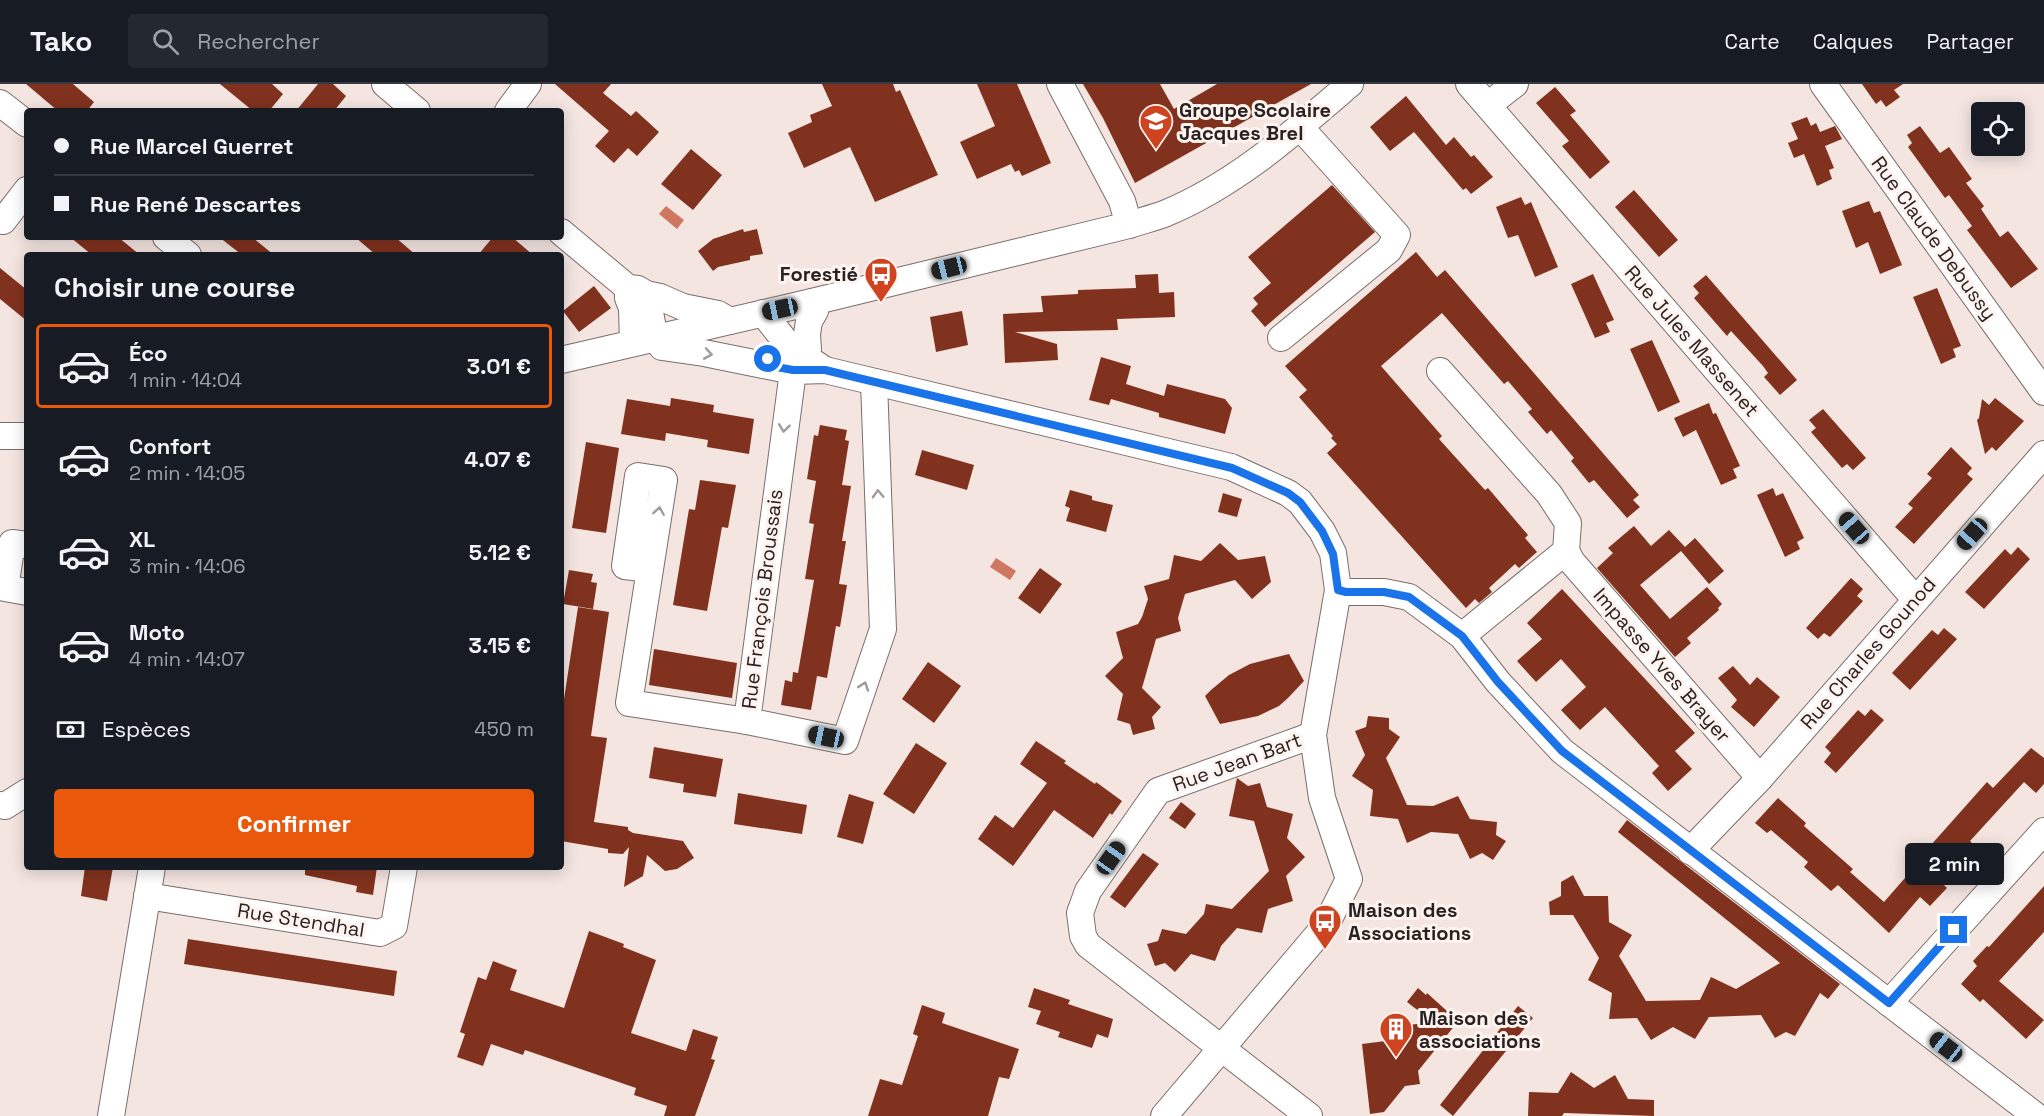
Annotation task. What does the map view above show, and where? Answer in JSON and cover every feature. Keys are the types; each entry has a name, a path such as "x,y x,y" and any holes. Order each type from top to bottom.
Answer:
{"street":[{"path":"385,84 413,108"},
{"path":"510,108 528,84"},
{"path":"1060,84 1122,201 1129,225"},
{"path":"564,359 812,302 1129,225 1164,214 1216,188 1300,127 1350,84"},
{"name":"Rue Jules Massenet","path":"1469,84 1915,599"},
{"path":"1488,105 1515,84"},
{"name":"Rue Claude Debussy","path":"1824,84 2044,392"},
{"path":"0,103 24,122"},
{"path":"1281,338 1389,250 1397,235 1300,127"},
{"path":"3,221 24,194"},
{"path":"564,234 637,291 660,297 682,307 718,314 730,321"},
{"path":"170,240 184,252"},
{"path":"637,291 628,298 644,341"},
{"name":"Rue François Broussais","path":"812,302 814,311 808,328 808,349 798,366 747,721 845,741 883,629 874,382"},
{"path":"763,313 758,325 762,343 798,366"},
{"path":"763,313 790,347 798,366"},
{"name":"Rue Jean Bart","path":"644,341 662,347 798,366 874,382 1232,468 1288,493 1300,502 1322,531 1333,554 1338,590 1313,735 1158,790 1088,891 1080,912 1083,936 1088,945 1222,1048"},
{"path":"1440,371 1548,494 1568,523 1566,551 1462,636"},
{"path":"0,436 24,436"},
{"name":"Rue Charles Gounod","path":"1690,851 1760,778 2044,454"},
{"path":"24,545 12,543 5,588 24,591"},
{"name":"Impasse Yves Brayer","path":"1566,551 1572,562 1760,778"},
{"path":"650,569 629,703 747,721"},
{"path":"1338,590 1384,592 1409,597 1462,636 1498,682 1562,751 2036,1116"},
{"path":"1164,1116 1326,925 1349,879 1322,798 1313,735"},
{"path":"0,805 5,806 24,794"},
{"path":"1889,1003 2044,831"},
{"path":"111,1116 151,870"},
{"name":"Rue Stendhal","path":"147,896 380,933 394,926 403,870"},
{"path":"1222,1048 1309,1116"}],"shaded area":[{"path":"666,206 684,220 677,229 659,214"},
{"path":"996,558 1016,571 1010,580 990,567"}],"building":[{"path":"26,84 73,84 94,102 89,108 54,108"},
{"path":"220,84 272,84 283,94 271,108 249,108"},
{"path":"318,84 333,84 346,96 336,108 298,108"},
{"path":"555,84 611,84 603,93 631,116 636,111 659,132 637,156 628,148 614,163 595,146 609,131"},
{"path":"822,84 893,84 896,92 900,90 938,175 875,202 850,147 804,168 788,133 812,122 810,115 832,106"},
{"path":"977,84 1017,84 1051,163 1022,176 1019,170 1015,172 1011,164 977,179 960,142 995,126"},
{"name":"Groupe Scolaire Jacques Brel","path":"1083,84 1160,84 1174,109 1217,84 1311,84 1135,183 1103,118"},
{"path":"1862,84 1903,84 1894,90 1900,97 1886,107 1881,100 1876,104"},
{"path":"1555,87 1576,111 1570,115 1610,162 1590,179 1562,146 1569,141 1536,103"},
{"path":"1406,96 1446,145 1454,137 1493,177 1471,194 1466,188 1463,190 1414,132 1390,151 1370,127"},
{"path":"1807,117 1811,126 1816,123 1820,132 1835,126 1842,139 1825,146 1834,168 1829,170 1832,179 1817,186 1804,154 1794,158 1788,143 1798,139 1791,123"},
{"path":"1920,126 1940,153 1949,147 1972,179 1966,183 1984,206 1981,209 2000,237 2008,231 2038,269 2011,288 1967,230 1972,226 1949,195 1945,198 1908,147 1912,143 1907,135"},
{"path":"691,149 722,175 693,210 661,184"},
{"path":"1332,185 1375,232 1265,327 1251,311 1258,304 1253,298 1271,283 1248,257"},
{"path":"1634,190 1678,240 1659,257 1615,207"},
{"path":"1521,197 1525,205 1531,202 1558,267 1535,277 1518,235 1508,238 1496,207"},
{"path":"1869,201 1874,213 1880,211 1902,265 1880,274 1868,242 1856,248 1842,211"},
{"path":"743,229 744,232 757,229 763,254 750,256 750,260 718,267 713,271 698,251 713,239"},
{"path":"74,240 122,240 136,252 88,252"},
{"path":"223,240 256,240 270,252 238,252"},
{"path":"358,240 398,240 412,252 372,252"},
{"path":"490,240 516,240 530,252 480,252"},
{"path":"1416,252 1437,277 1445,270 1639,495 1633,500 1640,507 1627,518 1594,480 1589,483 1571,461 1574,458 1551,430 1547,434 1528,412 1532,409 1508,381 1504,384 1442,313 1381,366 1442,436 1439,439 1485,490 1488,488 1528,535 1525,538 1537,552 1519,568 1515,564 1489,588 1492,592 1479,603 1475,599 1466,608 1327,453 1337,444 1331,438 1333,436 1299,397 1307,390 1285,366"},
{"path":"0,268 24,288 24,319 0,299"},
{"path":"1158,274 1159,293 1174,292 1175,317 1117,319 1118,330 1015,332 1057,344 1058,360 1005,363 1003,314 1043,312 1041,296 1078,294 1078,290 1136,288 1135,275"},
{"path":"1593,274 1614,320 1606,323 1610,332 1595,338 1571,284"},
{"path":"1706,275 1797,380 1780,395 1764,377 1768,373 1763,366 1731,331 1727,336 1694,298 1699,293 1693,286"},
{"path":"594,286 611,308 579,332 564,310"},
{"path":"1937,288 1961,346 1953,349 1956,357 1941,364 1913,297"},
{"path":"962,311 968,345 936,352 930,317"},
{"path":"1652,340 1680,402 1658,412 1630,349"},
{"path":"1101,357 1131,366 1126,384 1164,396 1167,384 1225,399 1232,408 1225,434 1159,417 1159,413 1111,399 1109,405 1089,400"},
{"path":"671,398 714,405 713,412 754,419 749,454 707,447 708,440 666,433 665,441 621,434 627,399 670,406"},
{"path":"1995,398 2024,421 1996,451 1992,447 1985,454 1977,420 1982,399 1989,405"},
{"path":"1709,403 1713,414 1716,413 1740,466 1733,469 1737,478 1721,485 1696,430 1683,437 1674,418"},
{"path":"1823,409 1866,458 1853,470 1847,464 1842,468 1811,432 1816,428 1809,420"},
{"path":"820,425 847,430 845,440 849,441 842,485 851,486 842,541 846,541 839,584 847,585 840,627 836,626 827,678 817,676 811,710 781,705 785,680 792,682 793,672 798,673 814,580 805,579 814,524 809,523 816,481 807,479 814,435 818,436"},
{"path":"586,442 619,448 606,533 572,528"},
{"path":"1951,447 1972,468 1967,474 1973,479 1914,544 1895,527 1913,508 1908,504 1932,478 1927,474"},
{"path":"922,450 974,465 967,490 915,475"},
{"path":"700,480 736,485 728,528 722,527 707,611 673,605 689,509 695,510"},
{"path":"1773,488 1776,496 1783,493 1804,538 1797,542 1800,549 1785,557 1757,495"},
{"path":"1070,490 1092,496 1092,500 1113,505 1106,532 1066,521 1070,508 1065,506"},
{"path":"1223,493 1242,499 1237,517 1218,512"},
{"path":"1634,526 1651,546 1669,530 1685,547 1695,538 1724,571 1709,584 1681,551 1640,585 1670,619 1707,587 1722,604 1719,610 1687,638 1691,643 1675,657 1597,568 1613,553 1608,548"},
{"path":"1220,543 1238,560 1265,556 1271,582 1252,599 1235,580 1185,594 1178,618 1181,631 1156,639 1142,688 1161,707 1152,717 1155,729 1133,735 1130,724 1117,720 1123,694 1105,676 1123,658 1116,632 1138,624 1148,599 1144,586 1169,579 1174,555 1201,561"},
{"path":"2018,547 2030,559 1984,609 1965,592 2005,549 2011,555"},
{"path":"1040,568 1062,584 1040,614 1018,598"},
{"path":"569,570 593,574 591,582 597,583 593,609 564,604"},
{"path":"1851,578 1863,589 1857,596 1863,601 1830,637 1824,633 1818,639 1806,628"},
{"path":"1562,589 1695,733 1675,751 1692,769 1668,791 1652,773 1659,766 1605,707 1580,730 1561,710 1586,687 1561,659 1536,682 1517,661 1542,639 1527,623"},
{"path":"578,607 609,612 591,736 607,738 594,822 628,827 628,830 633,833 683,841 694,858 677,869 665,871 647,855 643,876 624,887 629,847 623,854 608,853 608,849 564,842 564,699"},
{"path":"1944,628 1957,639 1910,690 1892,673 1932,630 1938,635"},
{"path":"654,649 737,663 732,698 649,685"},
{"path":"1289,654 1304,681 1288,698 1279,706 1258,716 1220,724 1205,696 1229,675 1250,664"},
{"path":"928,662 961,686 934,723 902,699"},
{"path":"1733,666 1750,685 1757,677 1780,697 1754,727 1731,707 1737,700 1718,678"},
{"path":"1871,709 1884,720 1836,773 1824,762 1831,753 1825,747 1858,710 1865,716"},
{"path":"1368,716 1389,718 1389,729 1400,737 1386,758 1407,805 1433,806 1458,796 1470,819 1497,822 1496,835 1506,841 1493,860 1482,853 1470,859 1458,834 1431,832 1407,843 1398,819 1370,816 1373,790 1352,776 1365,755 1355,731 1366,727"},
{"path":"1036,741 1066,761 1064,763 1122,801 1112,815 1110,813 1093,838 1054,810 1013,866 978,839 995,815 1013,828 1047,783 1020,764"},
{"path":"916,743 947,763 914,814 883,794"},
{"path":"654,747 723,759 716,797 683,792 684,784 649,778"},
{"path":"2031,748 2044,758 2044,784 2036,793 2024,782 1970,841 1976,847 1943,884 1947,888 1930,906 1920,897 1889,933 1838,885 1831,891 1804,867 1808,862 1771,830 1767,833 1755,823 1778,798 1806,823 1804,826 1853,869 1850,872 1884,902 1987,782 1993,788"},
{"path":"1237,778 1248,786 1260,783 1267,807 1293,814 1287,838 1305,857 1286,876 1293,901 1268,909 1262,933 1237,928 1221,946 1215,961 1191,954 1175,972 1165,963 1155,966 1147,944 1158,941 1162,929 1186,934 1204,914 1206,904 1232,909 1269,871 1254,821 1229,816"},
{"path":"738,793 807,805 802,834 734,824"},
{"path":"849,794 874,802 863,844 837,837"},
{"path":"1181,802 1196,814 1185,829 1169,818"},
{"path":"1627,820 1840,984 1828,999 1820,993 1795,1036 1786,1032 1775,1038 1761,1015 1709,1017 1695,1039 1673,1027 1651,1040 1637,1018 1609,1019 1612,993 1588,980 1599,958 1573,915 1550,915 1549,902 1561,896 1561,882 1573,875 1584,896 1608,896 1609,922 1632,935 1619,956 1646,1001 1700,1000 1711,977 1736,989 1780,963 1618,832"},
{"path":"1143,853 1159,864 1125,908 1110,897"},
{"path":"85,870 112,870 107,901 81,896"},
{"path":"305,870 377,870 373,895 356,892 357,886 305,875"},
{"path":"2044,886 2044,932 1999,981 2044,1020 2026,1039 1983,999 1980,1002 1961,984 1977,966 1973,961 1987,946 1989,947"},
{"path":"589,931 624,944 623,947 656,960 631,1033 686,1051 693,1029 718,1037 711,1059 715,1060 695,1116 664,1116 667,1106 634,1095 636,1088 525,1050 523,1055 491,1044 483,1066 457,1057 465,1034 460,1032 478,977 486,980 493,961 517,970 510,990 564,1008"},
{"path":"188,939 397,971 394,996 184,964"},
{"path":"1034,988 1070,1000 1068,1004 1113,1019 1108,1038 1097,1034 1092,1048 1058,1037 1060,1032 1036,1024 1041,1011 1028,1007"},
{"name":"Maison des associations","path":"1418,988 1426,995 1427,993 1457,1020 1460,1019 1418,1071 1420,1084 1405,1086 1384,1112 1370,1114 1362,1044 1393,1040 1392,1027 1433,1022 1407,1002"},
{"path":"922,1005 945,1013 942,1023 1019,1049 1009,1079 999,1077 988,1116 868,1116 880,1079 902,1085 918,1036 913,1034"},
{"path":"1518,1006 1533,1018 1453,1116 1440,1105"},
{"path":"1571,1072 1594,1088 1615,1075 1628,1099 1654,1100 1654,1116 1564,1113 1562,1116 1528,1116 1529,1092 1558,1093"}],"place":[{"name":"Groupe Scolaire Jacques Brel","path":"1156,150"},
{"name":"Forestié","path":"881,303"},
{"name":"Maison des Associations","path":"1325,950"},
{"name":"Maison des associations","path":"1396,1058"}],"route":[{"path":"768,359 771,366 793,370 825,370 1232,468 1288,493 1300,502 1322,531 1333,554 1338,590 1384,592 1409,597 1462,636 1498,682 1562,751 1889,1003 1954,930"}]}
